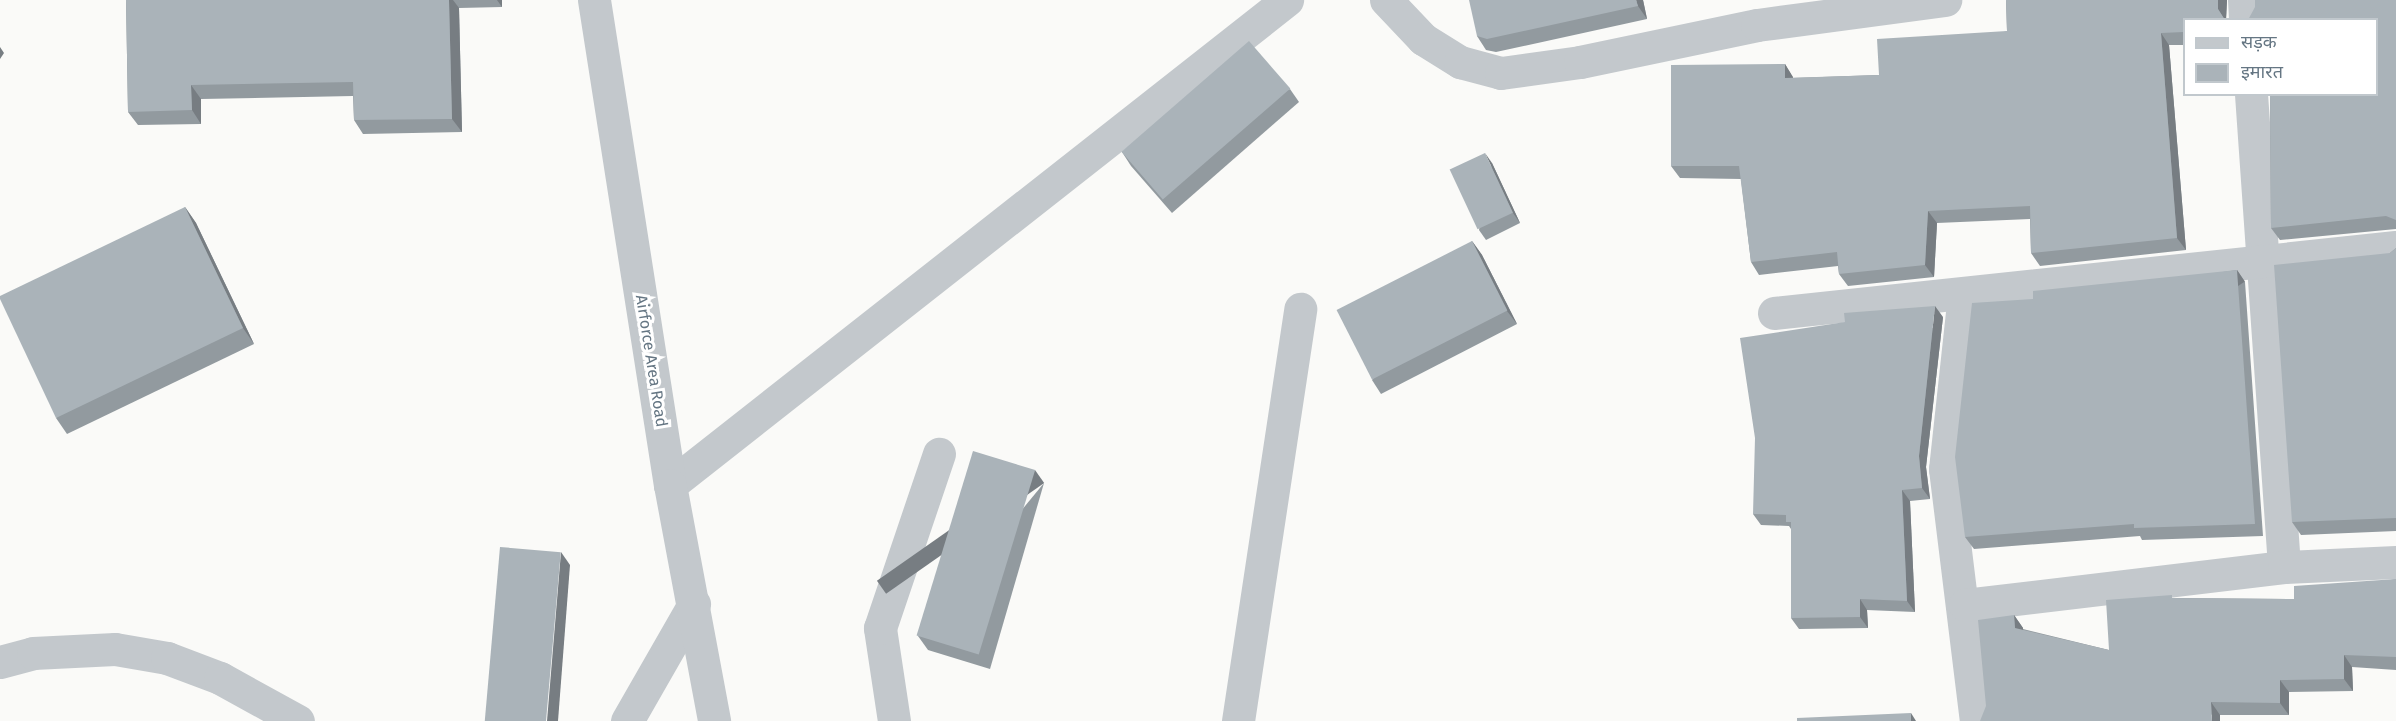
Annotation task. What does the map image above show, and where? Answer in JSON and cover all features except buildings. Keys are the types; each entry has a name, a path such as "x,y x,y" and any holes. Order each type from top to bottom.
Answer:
{"street":[{"name":"Airforce Area Road","path":"594,0 670,485 714,721"},
{"path":"670,485 1287,0"},
{"path":"1386,0 1432,45 1460,62 1501,74 1580,62 1757,25 1945,0"},
{"path":"2244,0 2245,18"},
{"path":"2251,96 2284,567"},
{"path":"1774,313 1964,294 2262,258 2396,247"},
{"path":"1964,294 1945,470 1965,604 1976,721"},
{"path":"1238,721 1300,309"},
{"path":"894,721 880,628 939,454"},
{"path":"1965,604 2284,567 2396,562"},
{"path":"627,721 694,604"},
{"path":"0,662 33,653 115,649 167,658 219,678 298,721"}]}
